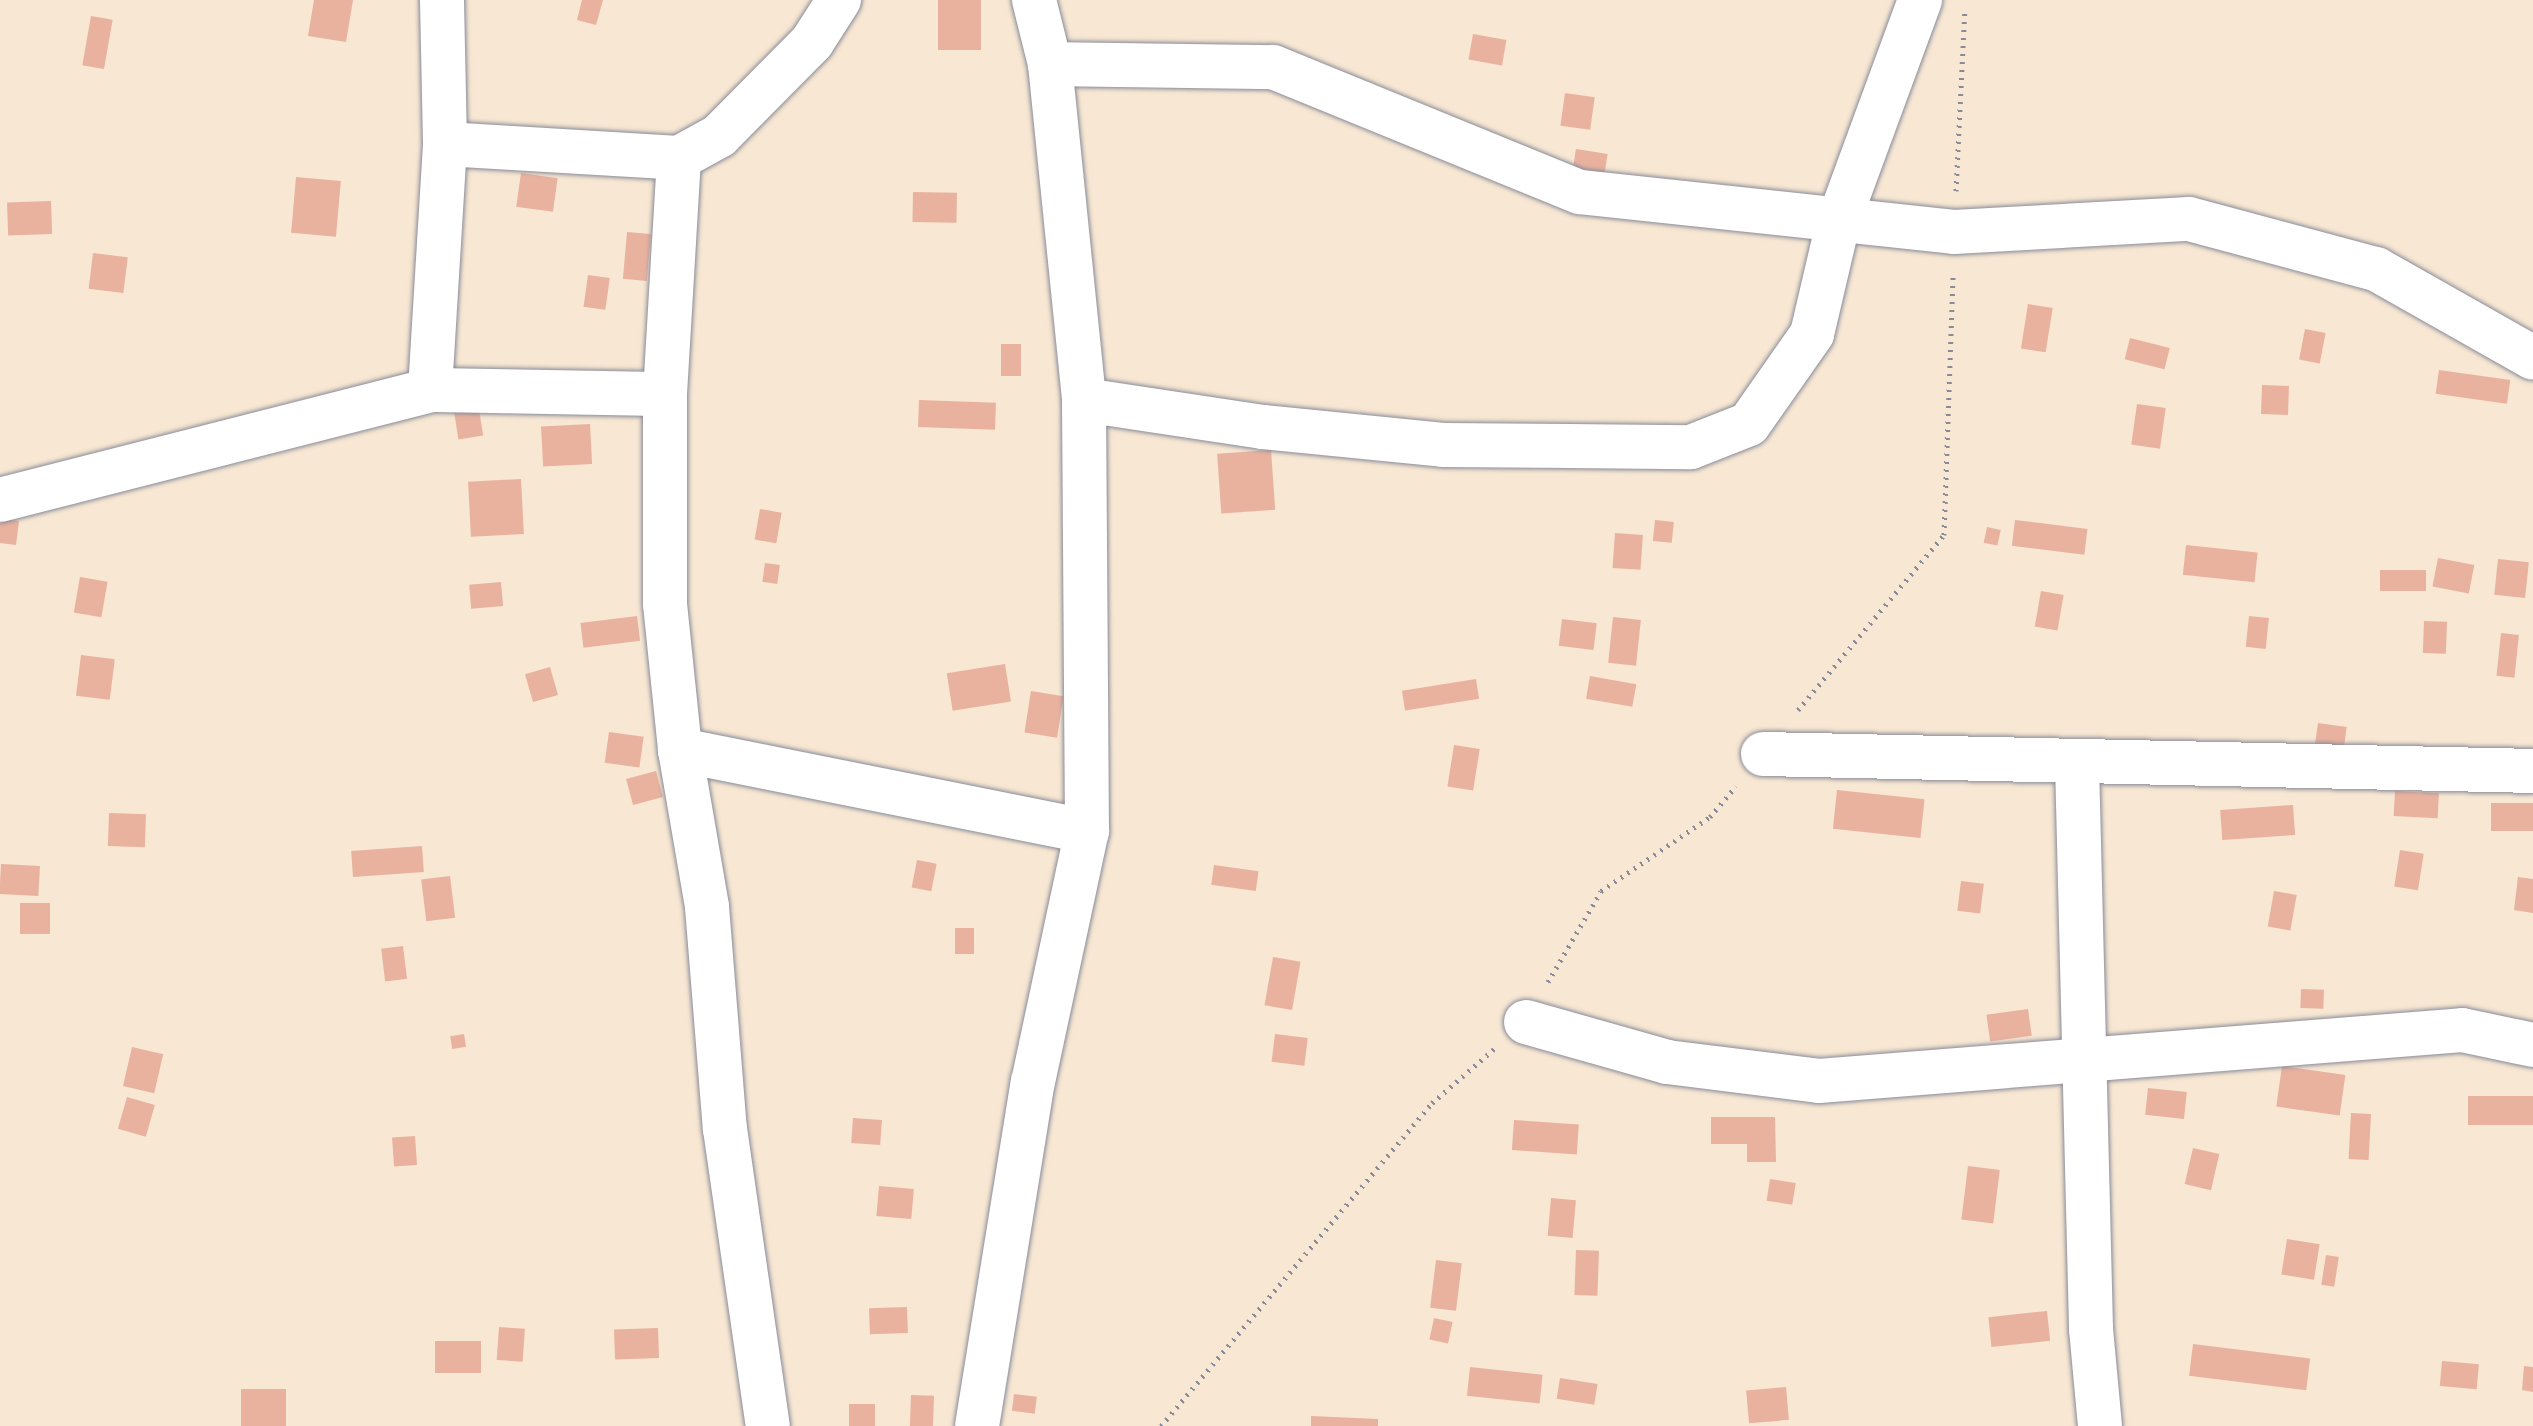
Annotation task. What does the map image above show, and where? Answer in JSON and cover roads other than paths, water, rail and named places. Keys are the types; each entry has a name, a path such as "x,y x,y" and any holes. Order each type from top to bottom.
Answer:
{"street":[{"path":"430,390 445,144 442,0"},
{"path":"445,144 679,158 719,136 812,42 839,0"},
{"path":"977,1426 1033,1082 1087,831 1084,400 1050,64 1034,0"},
{"path":"1084,400 1263,427 1443,445 1691,447 1749,424 1812,334 1838,223 1920,0"},
{"path":"1050,64 1273,67 1580,192 1838,223 1954,232 2189,219 2376,269 2533,358"},
{"path":"679,158 665,394 665,604 680,750 707,907 725,1129 768,1426"},
{"path":"0,500 430,390 665,394"},
{"path":"680,750 1087,831"},
{"path":"1763,754 2533,771"},
{"path":"2077,763 2088,1060 2091,1329 2100,1426"},
{"path":"1526,1022 1667,1062 1819,1081 2462,1030 2533,1045"}]}
